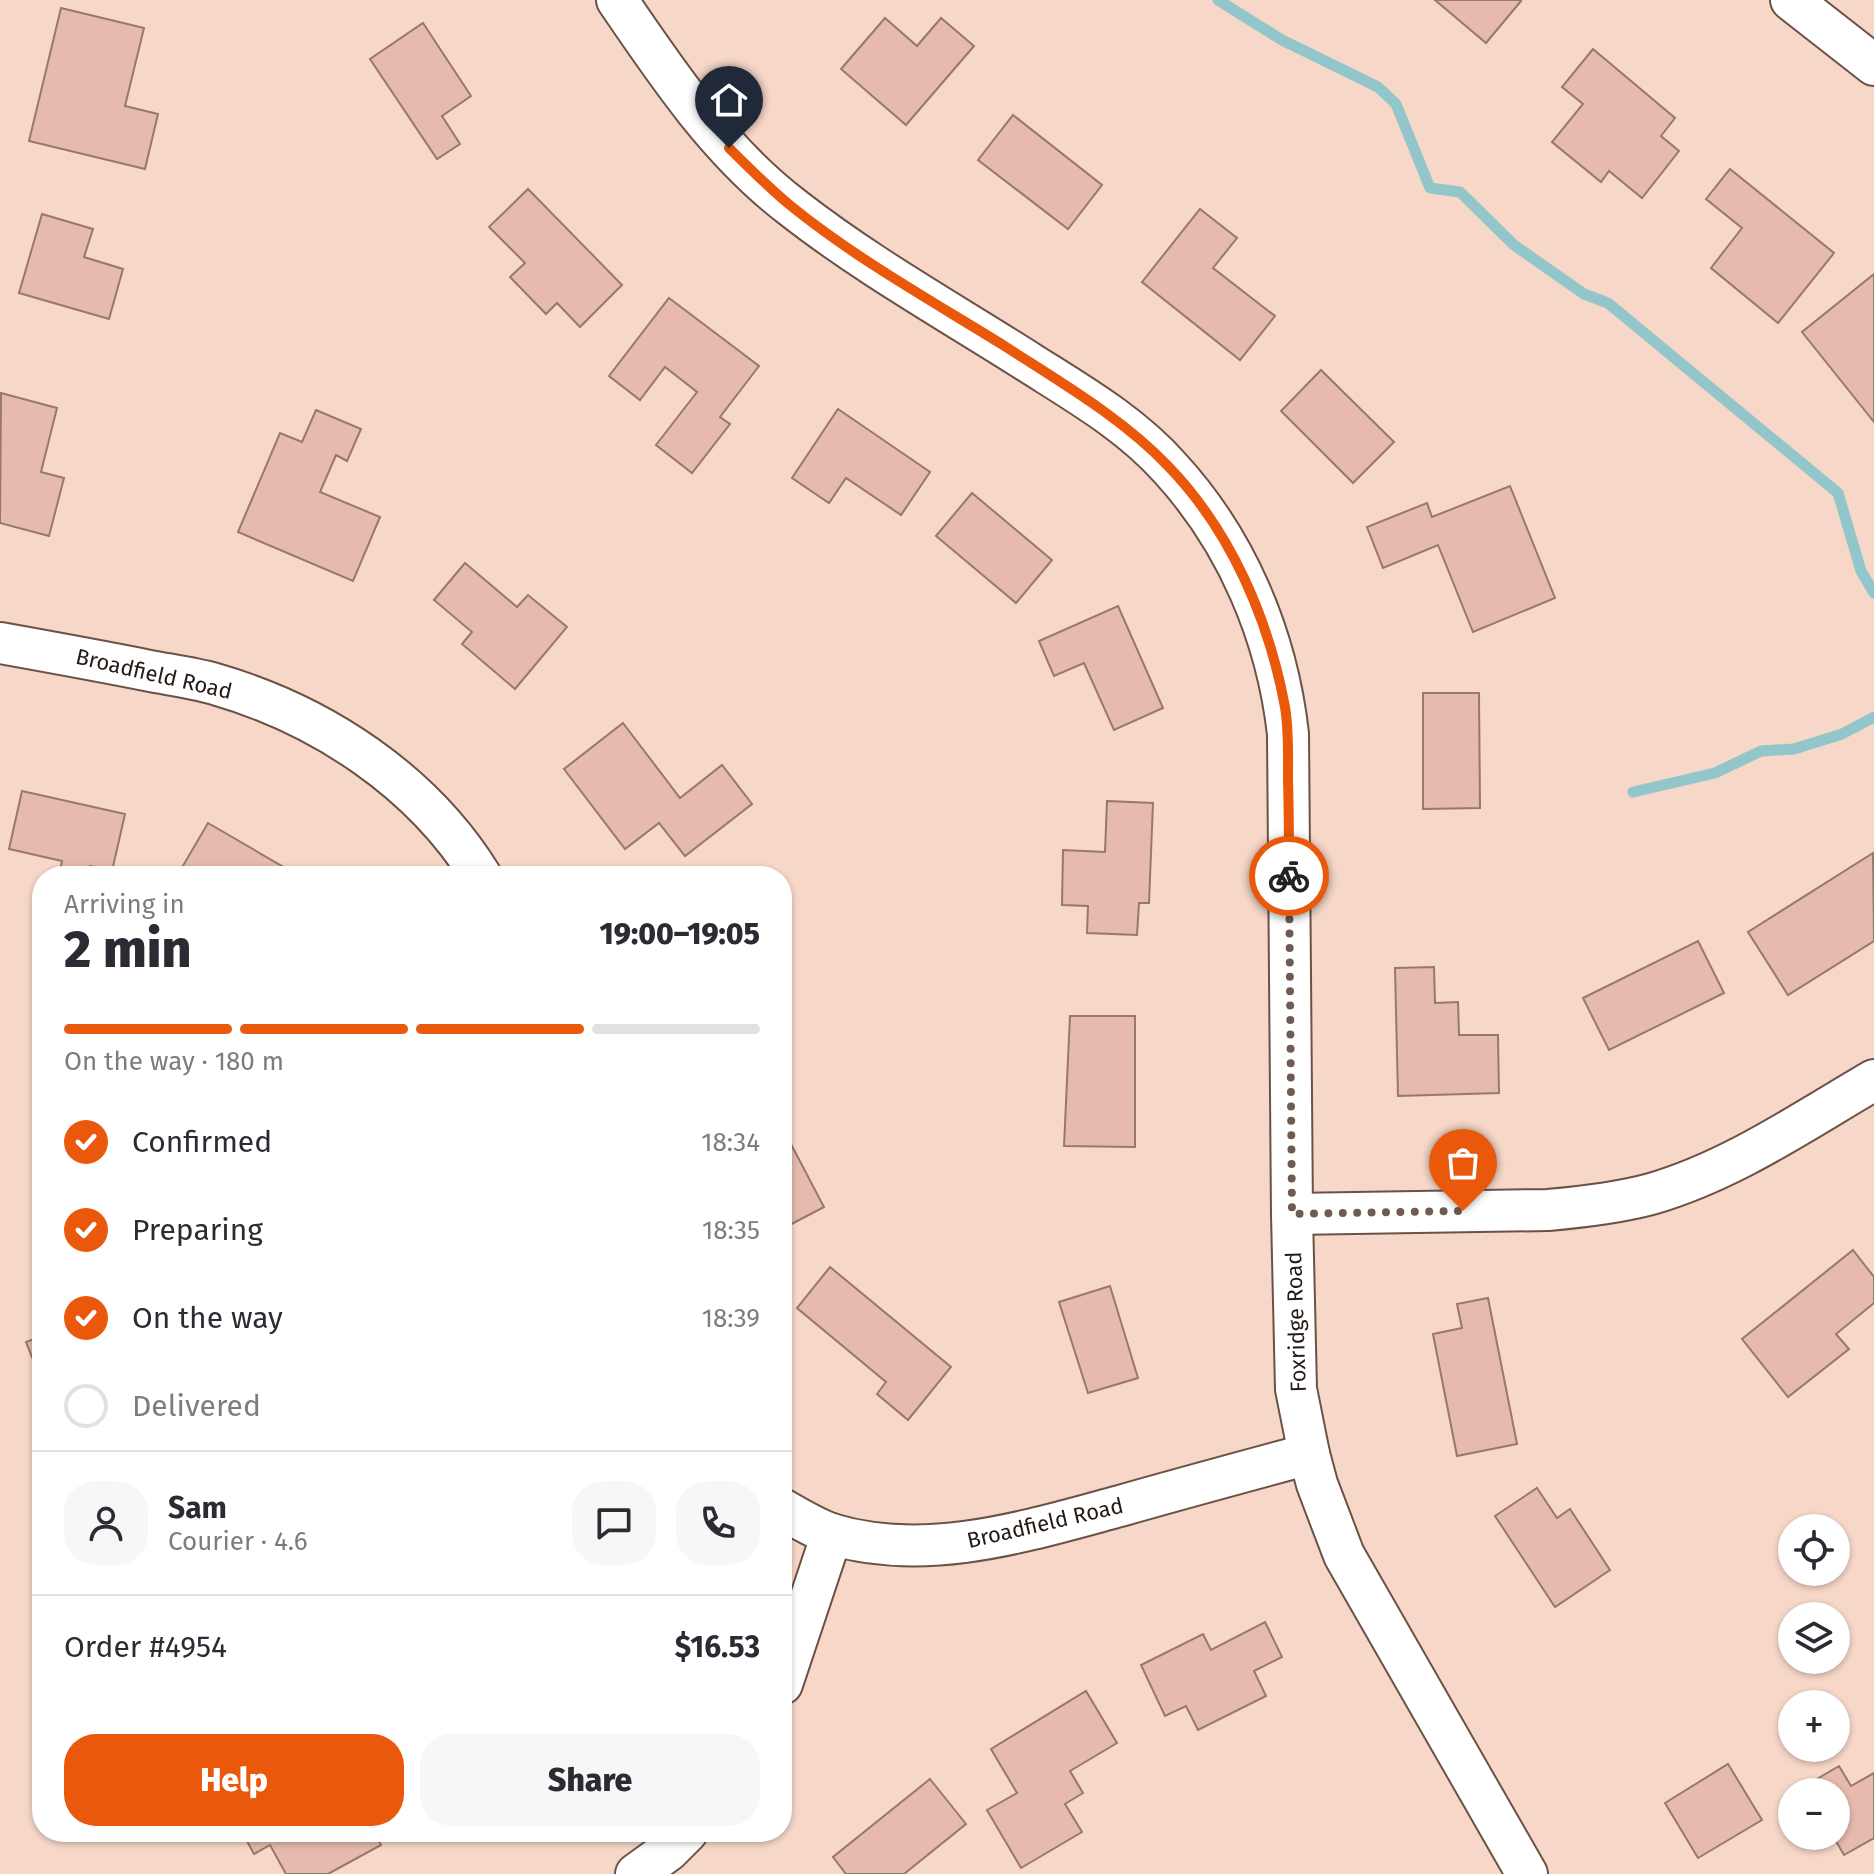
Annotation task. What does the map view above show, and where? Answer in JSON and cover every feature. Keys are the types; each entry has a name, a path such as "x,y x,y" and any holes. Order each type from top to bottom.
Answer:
{"street":[{"name":"Foxridge Road","path":"617,0 708,128 770,189 857,254 1087,399 1136,436 1169,467 1202,506 1240,568 1260,614 1275,661 1288,734 1296,1389 1309,1454 1344,1555 1527,1874"},
{"path":"1791,0 1874,65"},
{"name":"Broadfield Road","path":"0,643 214,684 268,703 316,725 385,768 434,814 475,866"},
{"path":"1292,1214 1548,1210 1583,1207 1651,1194 1715,1170 1874,1080"},
{"name":"Broadfield Road","path":"792,1515 832,1534 881,1544 938,1546 967,1543 1066,1520 1309,1454"},
{"path":"792,1654 832,1534"},
{"path":"636,1874 677,1842"}],"building":[{"path":"1435,0 1519,0 1521,1 1486,43"},
{"path":"61,8 144,28 125,106 158,114 145,169 29,141"},
{"path":"885,18 917,46 941,18 974,46 906,125 841,69"},
{"path":"423,23 471,96 442,116 460,144 437,159 370,59"},
{"path":"1593,49 1675,118 1661,136 1679,151 1642,198 1609,171 1601,182 1552,142 1583,104 1562,87"},
{"path":"1013,115 1102,185 1068,229 978,160"},
{"path":"1730,169 1834,253 1778,323 1711,268 1742,228 1706,199"},
{"path":"528,189 622,285 580,327 557,303 546,314 510,277 525,263 489,227"},
{"path":"1200,209 1237,238 1213,268 1275,316 1240,360 1142,282"},
{"path":"42,214 93,229 84,257 123,269 109,319 19,293"},
{"path":"1874,274 1874,422 1802,332"},
{"path":"669,298 759,366 720,417 730,424 692,473 656,445 697,392 665,367 640,400 609,376"},
{"path":"1321,370 1394,442 1353,483 1281,411"},
{"path":"1,393 57,408 41,472 64,478 49,536 0,523"},
{"path":"838,409 930,472 901,515 846,478 829,503 792,478"},
{"path":"316,410 361,429 347,461 336,455 320,492 380,517 353,581 238,532 280,433 302,442"},
{"path":"1510,486 1555,598 1473,632 1438,545 1383,568 1367,527 1427,503 1432,517"},
{"path":"972,493 1052,560 1016,603 936,536"},
{"path":"465,563 517,607 528,595 567,627 515,689 462,644 472,632 434,600"},
{"path":"1118,606 1163,708 1114,730 1084,663 1054,676 1039,641"},
{"path":"1423,693 1479,693 1480,808 1423,809"},
{"path":"623,723 680,798 722,765 752,804 685,856 659,823 625,849 564,769"},
{"path":"22,791 125,814 113,866 61,866 62,861 9,849"},
{"path":"1107,801 1153,803 1149,903 1139,903 1137,935 1087,933 1088,906 1062,905 1063,850 1105,852"},
{"path":"208,823 282,866 183,866"},
{"path":"1873,853 1874,941 1788,995 1748,932"},
{"path":"1698,941 1724,993 1609,1050 1583,998"},
{"path":"1434,967 1435,1003 1458,1002 1459,1035 1498,1035 1499,1093 1398,1096 1395,968"},
{"path":"1070,1016 1135,1016 1135,1147 1064,1146"},
{"path":"792,1146 824,1207 792,1224"},
{"path":"1853,1250 1874,1277 1874,1303 1836,1334 1849,1349 1788,1397 1742,1339"},
{"path":"830,1267 951,1367 908,1420 877,1394 886,1382 797,1308"},
{"path":"1110,1286 1138,1378 1088,1393 1059,1302"},
{"path":"1488,1298 1517,1444 1457,1456 1433,1334 1462,1328 1457,1304"},
{"path":"32,1340 32,1357 26,1342"},
{"path":"1537,1488 1557,1518 1570,1509 1610,1570 1555,1607 1495,1516"},
{"path":"1265,1622 1282,1657 1254,1671 1266,1696 1198,1730 1186,1706 1165,1716 1141,1665 1203,1634 1211,1650"},
{"path":"1086,1691 1117,1743 1070,1771 1083,1793 1065,1804 1082,1832 1021,1868 987,1810 1017,1793 991,1749"},
{"path":"1728,1764 1762,1820 1698,1858 1665,1803"},
{"path":"1839,1766 1846,1778 1819,1778"},
{"path":"1874,1773 1874,1838 1844,1855 1841,1850 1850,1850 1850,1784"},
{"path":"930,1779 966,1824 904,1874 846,1874 833,1857"},
{"path":"247,1842 379,1842 381,1845 328,1874 286,1874 270,1845 254,1854"}],"waterway":[{"path":"1218,0 1282,40 1378,87 1396,104 1430,188 1460,192 1514,245 1584,294 1608,303 1838,493 1861,571 1874,593"},
{"path":"1633,792 1715,773 1761,751 1794,749 1842,734 1874,717"}],"way so far":[{"path":"1289,876 1292,1214 1463,1211"}],"route":[{"path":"729,148 792,208 857,254 1087,399 1136,436 1169,467 1202,506 1240,568 1260,614 1275,661 1288,734 1289,876"}]}
